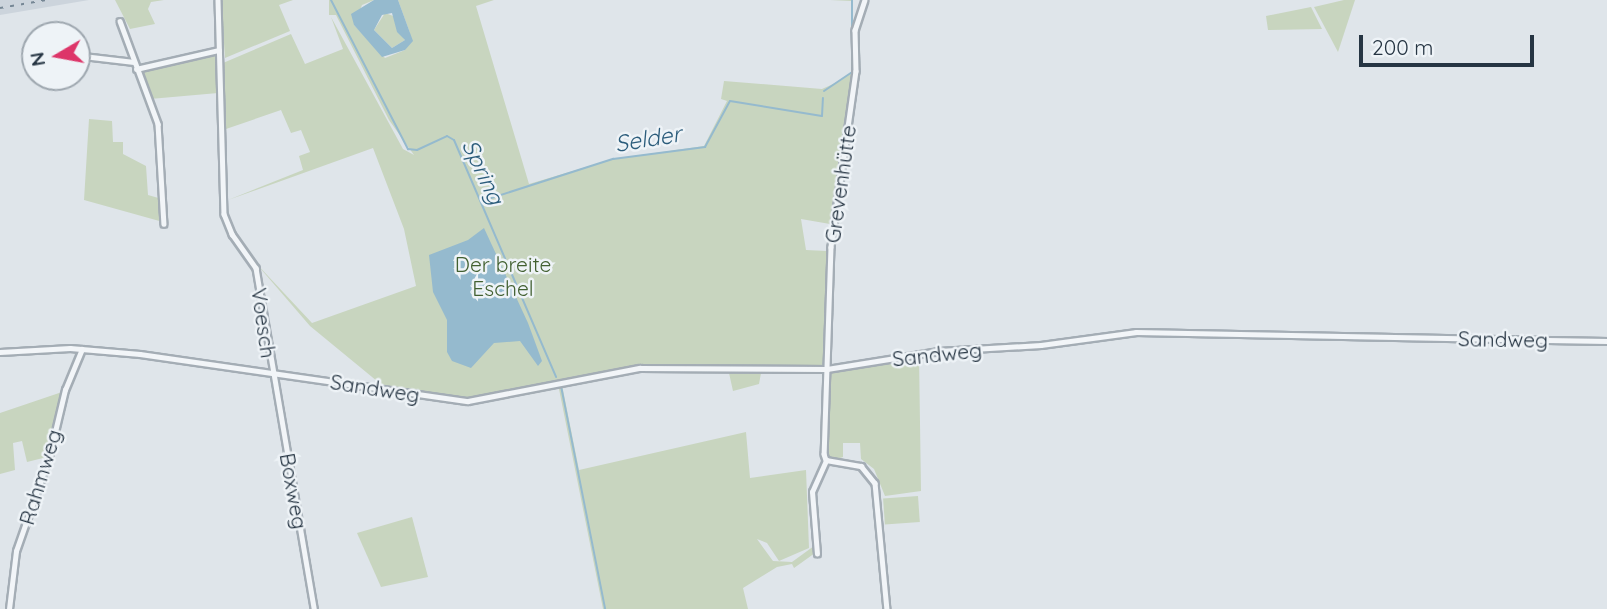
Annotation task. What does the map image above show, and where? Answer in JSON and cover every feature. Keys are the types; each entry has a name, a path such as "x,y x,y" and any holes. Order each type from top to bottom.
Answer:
{"street":[{"name":"Voesch","path":"0,352 82,349 272,373 256,268 232,234 225,214 218,0"},
{"name":"Grevenhütte","path":"827,460 822,402 827,369 833,222 856,71 855,30 865,0"},
{"path":"120,21 158,124 164,224"},
{"path":"136,69 219,50"},
{"path":"91,57 134,62"},
{"name":"Sandweg","path":"272,373 467,401 640,368 827,369 939,351 1041,345 1136,332 1607,341"},
{"name":"Rahmweg","path":"9,609 16,551 49,457 65,390 82,349"},
{"name":"Boxweg","path":"272,373 314,609"},
{"path":"817,554 812,492 827,460 861,466 875,483 887,609"}],"shaded area":[{"path":"0,0 89,0 0,15"}],"green space":[{"path":"115,0 164,0 151,2 148,9 155,24 130,29"},
{"path":"221,0 293,0 279,5 290,31 225,58"},
{"name":"Der breite Eschel","path":"329,0 374,0 362,5 354,25 385,58 405,50 410,33 398,0 494,0 476,6 529,184 613,159 704,146 727,101 721,99 724,81 822,89 840,81 852,72 851,1 830,0 853,0 853,72 830,224 801,219 806,250 827,251 824,367 647,366 467,399 383,386 310,326 254,261 312,323 416,286 404,229 373,148 228,200 303,170 299,156 310,152 301,130 291,133 281,110 226,129 223,63 291,34 305,64 343,49 331,17 403,149 414,155 389,120 336,15 329,15"},
{"path":"1355,0 1338,52 1314,7"},
{"path":"1311,7 1322,29 1268,30 1266,16"},
{"path":"385,13 396,17 397,29 405,40 392,48 374,30"},
{"path":"216,53 218,93 150,99 139,70"},
{"path":"89,119 112,121 113,142 123,142 123,154 146,166 148,195 162,199 163,222 84,200"},
{"path":"919,355 921,491 885,496 874,469 861,459 860,443 843,443 843,457 834,460 827,454 829,372"},
{"path":"660,369 823,371 824,374 761,373 759,384 733,391 729,373 621,372"},
{"path":"558,384 562,385 579,470 746,432 750,478 806,470 809,548 779,561 767,543 757,539 773,561 792,562 814,546 815,553 794,568 792,564 777,567 743,588 748,609 603,609"},
{"path":"62,392 47,457 27,462 22,441 13,443 15,470 0,474 0,413"},
{"path":"918,496 920,522 885,524 883,498"},
{"path":"412,517 428,577 381,587 357,533"}],"water":[{"path":"374,0 398,0 413,41 405,50 382,57 354,25 351,14","holes":["392,13 397,32 405,40 392,48 374,30 382,15"]},
{"path":"484,228 528,323 542,361 538,366 520,341 494,343 471,368 452,361 447,352 447,320 433,292 429,255 468,240"}],"waterway":[{"name":"Spring","path":"331,0 408,149 417,150 447,136 454,140 556,377"},
{"name":"Selder","path":"824,91 852,72 852,0"},
{"name":"Selder","path":"482,201 613,159 705,147 730,101 822,116 823,98"},
{"name":"Spring","path":"561,386 605,609"}],"railway":[{"path":"0,8 46,0"}]}
